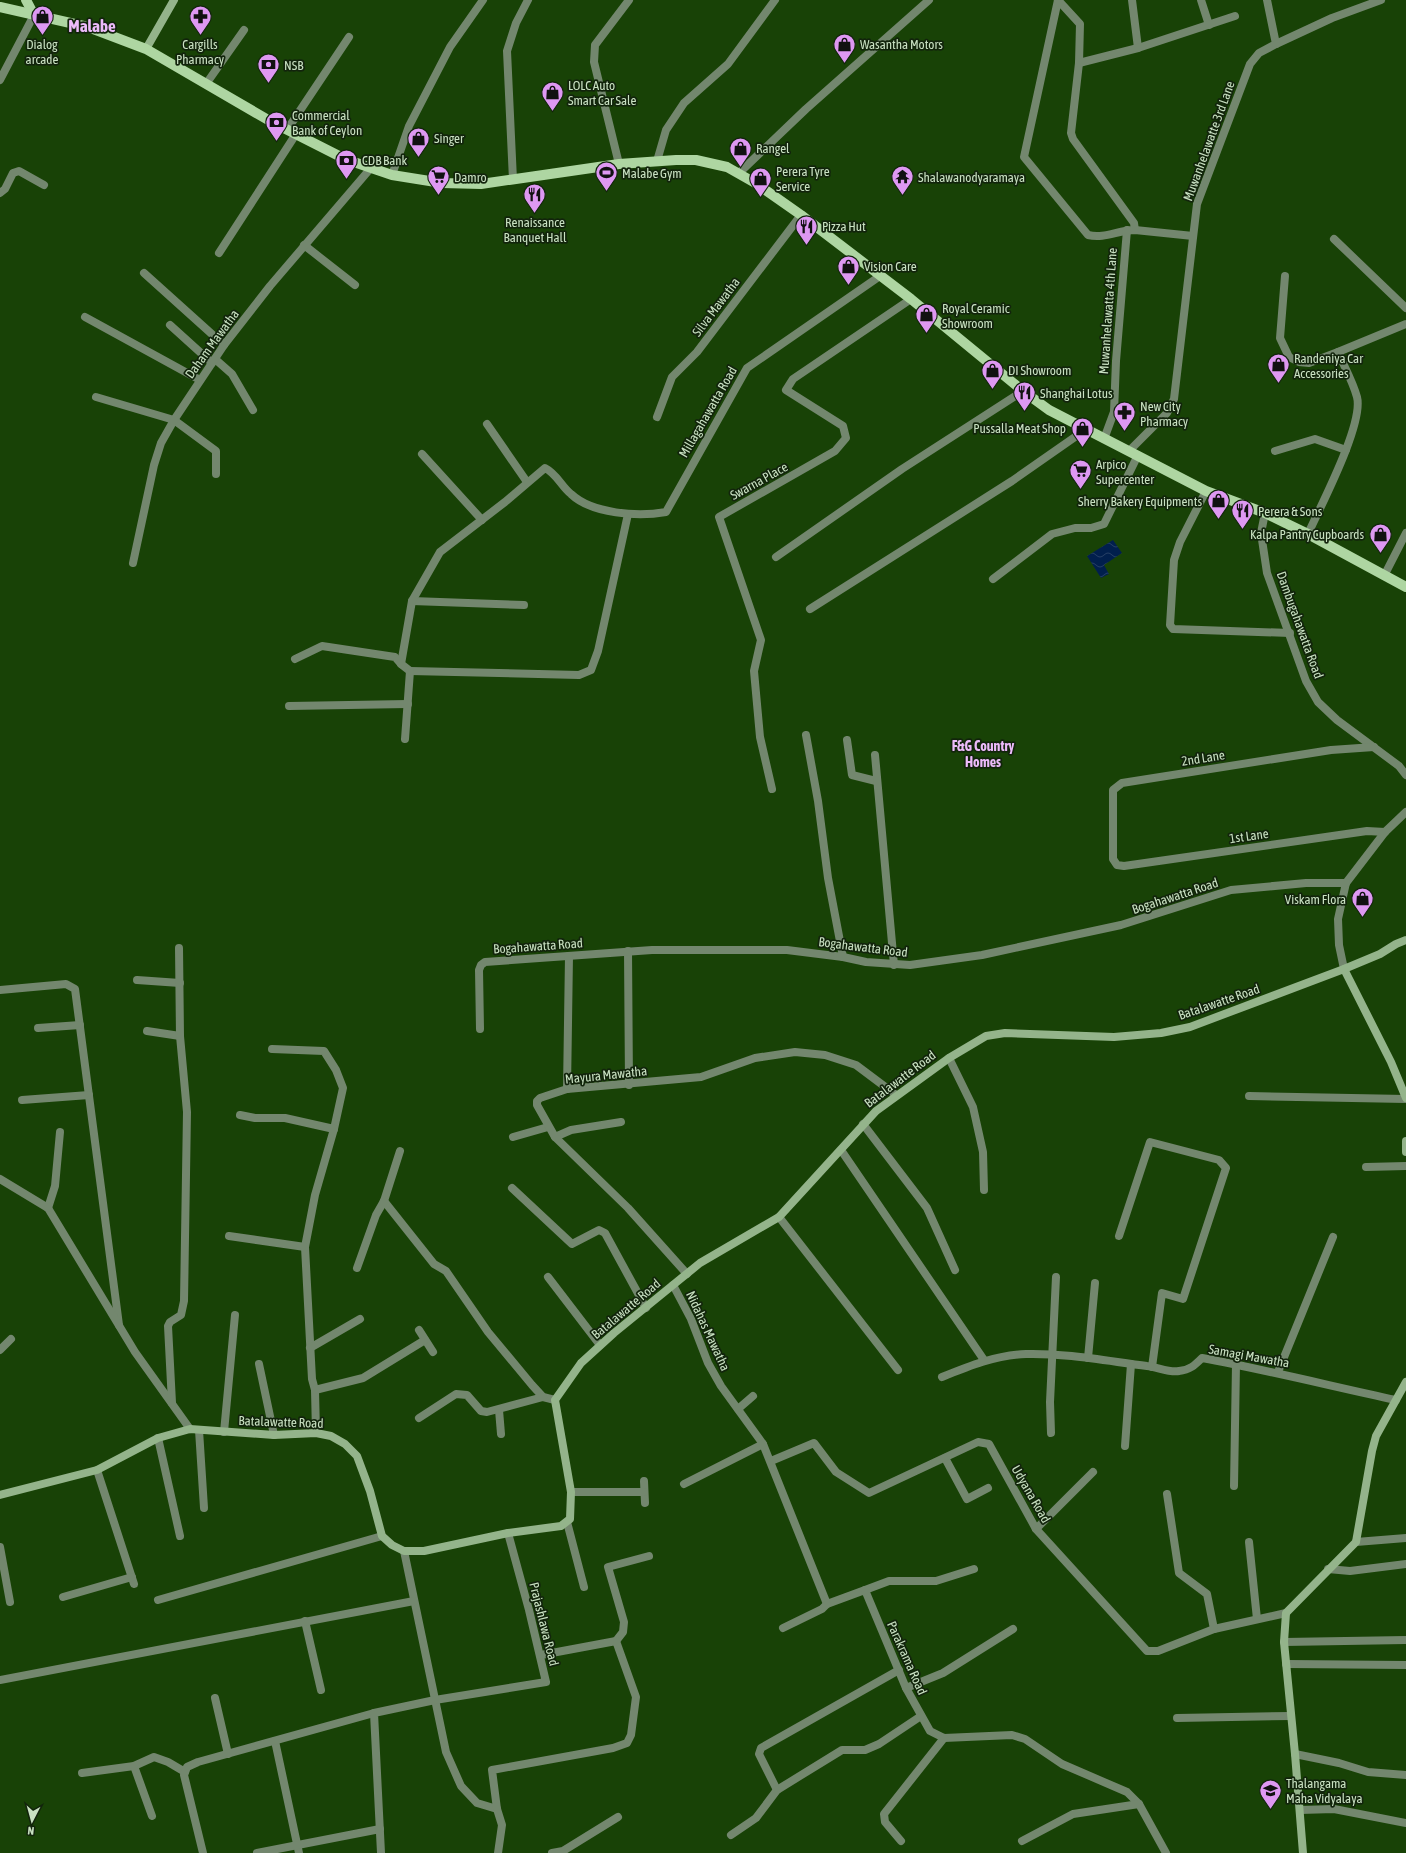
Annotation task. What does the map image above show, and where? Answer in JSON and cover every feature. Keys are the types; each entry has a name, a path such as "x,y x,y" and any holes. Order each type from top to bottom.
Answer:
{"main road":[{"path":"26,0 34,14"},
{"path":"0,7 88,27 146,49 292,132 345,159 370,169 392,175 442,183 481,184 620,164 696,160 711,163 739,173 779,198 911,300 1023,391 1049,410 1085,430 1206,491 1264,513 1308,534 1406,587"}],"street":[{"path":"146,49 174,0"},
{"path":"392,175 409,126 450,47 483,0"},
{"path":"514,180 507,52 516,23 528,0"},
{"path":"620,164 594,62 593,52 595,45 629,0"},
{"path":"657,161 666,130 684,103 728,64 775,0"},
{"path":"1058,0 1080,24 1079,63 1072,133 1073,139 1134,223 1131,230"},
{"path":"1058,0 1024,157 1088,235 1099,238 1131,230 1193,236"},
{"path":"1132,0 1138,48"},
{"path":"1201,0 1209,25"},
{"path":"1266,0 1276,44"},
{"name":"Muwanhelawatte 3rd Lane","path":"993,579 1052,534 1075,528 1091,528 1104,524 1133,453 1167,412 1174,399 1198,198 1250,64 1259,53 1276,44 1332,18 1381,0"},
{"path":"739,173 806,108 926,1"},
{"path":"0,80 34,14"},
{"path":"1079,63 1138,48 1235,16"},
{"path":"206,84 244,30"},
{"path":"220,253 349,37"},
{"name":"Daham Mawatha","path":"133,564 154,466 161,443 174,420 224,345 304,245 370,169"},
{"path":"0,193 13,173 19,172 44,185"},
{"name":"Silva Mawatha","path":"657,417 672,377 697,352 801,215"},
{"name":"Muwanhelawatta 4th Lane","path":"1104,439 1114,412 1116,361 1131,230"},
{"path":"1334,239 1406,308"},
{"path":"304,245 355,285"},
{"path":"144,273 224,345"},
{"name":"Millagahawatta Road","path":"628,514 651,514 666,512 747,368 880,276"},
{"path":"1285,276 1280,338 1289,357 1299,362 1309,363 1406,324"},
{"name":"Swarna Place","path":"772,789 760,737 754,671 761,640 719,517 815,463 839,446 846,438 843,426 786,390 793,378 847,340 911,300"},
{"path":"85,317 200,380"},
{"path":"170,325 232,374 253,410"},
{"path":"1308,534 1346,450 1358,412 1357,398 1338,352"},
{"path":"776,557 902,469 1023,391"},
{"path":"96,397 174,420 216,451 216,474"},
{"path":"487,424 527,482"},
{"path":"810,608 1012,481 1085,430"},
{"path":"1275,451 1315,439 1346,450"},
{"path":"422,454 482,520"},
{"path":"294,659 322,646 394,657 401,664 410,671 579,675 590,670 598,651 628,514 592,506 571,495 551,471 545,468 505,502 440,552 412,601 401,664"},
{"path":"1206,491 1180,542 1174,560 1171,628 1290,633"},
{"name":"Dambugahawatta Road","path":"1264,513 1261,533 1268,573 1306,681 1318,702 1337,720 1399,766 1406,775"},
{"path":"1384,576 1406,533"},
{"path":"412,601 524,605"},
{"path":"405,739 410,671"},
{"path":"289,706 408,704"},
{"path":"806,735 818,801 828,878 843,957"},
{"path":"847,740 852,775 876,781"},
{"name":"2nd Lane","path":"1117,864 1114,859 1113,790 1122,783 1331,750 1374,747"},
{"path":"875,755 876,781 894,965"},
{"path":"1249,1096 1406,1098 1391,1062 1344,969 1339,945 1338,919 1346,883 1385,832 1406,812"},
{"name":"1st Lane","path":"1117,864 1124,866 1367,831 1385,832"},
{"name":"Bogahawatta Road","path":"480,1029 479,970 481,965 485,962 652,950 787,950 843,957 866,962 910,966 947,961 1121,925 1231,890 1306,883 1346,883"},
{"name":"Batalawatte Road","path":"555,1400 581,1363 600,1345 673,1285 700,1263 779,1217 863,1124 896,1095 949,1058 986,1036 1005,1033 1114,1037 1161,1033 1190,1027 1344,969 1406,940"},
{"path":"172,1403 168,1326 170,1322 181,1315 184,1301 187,1112 180,1036 179,948"},
{"path":"628,951 629,1085"},
{"path":"567,1089 569,956"},
{"path":"137,980 180,984"},
{"path":"0,990 66,984 75,990 119,1325"},
{"path":"38,1028 80,1025"},
{"path":"147,1031 180,1036"},
{"path":"272,1049 324,1051 336,1070 343,1088 334,1129 315,1195 305,1247 312,1379 315,1390 316,1433"},
{"name":"Mayura Mawatha","path":"687,1274 628,1208 555,1137 537,1105 537,1101 540,1098 567,1089 629,1085 701,1077 755,1058 795,1052 825,1055 856,1065 896,1095"},
{"path":"949,1058 973,1107 983,1152 984,1190"},
{"path":"22,1100 89,1095"},
{"path":"240,1115 254,1118 285,1118 334,1129"},
{"path":"555,1137 571,1130 621,1122"},
{"path":"863,1124 926,1208 955,1270"},
{"path":"514,1137 548,1127"},
{"path":"48,1208 55,1186 60,1132"},
{"path":"1406,1141 1406,1152"},
{"path":"1119,1236 1150,1142 1219,1160 1226,1168 1183,1299 1162,1293 1152,1366"},
{"path":"841,1150 984,1360"},
{"path":"358,1268 376,1214 384,1201 400,1151"},
{"path":"1366,1167 1406,1166"},
{"path":"0,1179 48,1208 135,1352 190,1429"},
{"path":"512,1188 572,1244 599,1230 605,1234 646,1308"},
{"path":"384,1201 434,1264 446,1271 488,1332 544,1397"},
{"path":"779,1217 898,1370"},
{"path":"229,1236 305,1247"},
{"path":"1278,1372 1333,1237"},
{"path":"548,1276 600,1345"},
{"path":"1051,1433 1052,1354 1056,1277"},
{"path":"1088,1358 1095,1283"},
{"name":"Nidahas Mawatha","path":"673,1285 692,1319 708,1362 721,1386 738,1408"},
{"path":"224,1432 235,1315"},
{"path":"310,1348 360,1319"},
{"path":"418,1330 433,1352"},
{"path":"0,1350 11,1339"},
{"path":"315,1390 363,1378 425,1340"},
{"name":"Samagi Mawatha","path":"942,1377 984,1360 1024,1354 1052,1354 1088,1358 1152,1366 1177,1372 1190,1369 1202,1358 1278,1372 1317,1383 1396,1400"},
{"path":"259,1364 274,1436"},
{"path":"1125,1446 1131,1364"},
{"path":"1234,1486 1236,1364"},
{"path":"1303,1853 1284,1642 1286,1612 1356,1542 1376,1436 1406,1382"},
{"path":"158,1600 382,1536 392,1545 404,1551 424,1551 508,1533 561,1526 570,1519 571,1492 555,1400 544,1397 487,1412 481,1411 467,1395 456,1394 419,1418"},
{"path":"753,1396 738,1408 763,1444 771,1461 826,1604"},
{"path":"499,1410 501,1434"},
{"name":"Batalawatte Road","path":"0,1495 97,1470 158,1438 190,1429 274,1436 316,1433 335,1438 345,1444 357,1456 370,1491 382,1536"},
{"path":"199,1430 204,1508"},
{"path":"158,1438 180,1536"},
{"name":"Udyana Road","path":"771,1461 814,1443 836,1472 869,1493 978,1442 990,1444 1036,1529 1147,1651 1158,1651 1214,1629 1286,1612"},
{"path":"684,1484 763,1444"},
{"path":"945,1458 967,1499 988,1488"},
{"path":"63,1598 133,1580 97,1470"},
{"path":"1036,1529 1093,1472"},
{"path":"644,1481 645,1503"},
{"path":"571,1492 644,1492"},
{"path":"1167,1494 1179,1574 1207,1594 1214,1629"},
{"path":"567,1522 584,1587"},
{"name":"Prajashlawa Road","path":"435,1700 546,1682 508,1533"},
{"path":"1356,1542 1390,1541 1406,1538"},
{"path":"1249,1542 1257,1619"},
{"path":"0,1547 10,1602"},
{"path":"404,1551 446,1752 461,1786 478,1803 497,1809"},
{"path":"540,1655 616,1641 623,1632 624,1622 608,1567 649,1556"},
{"path":"1328,1569 1350,1571 1406,1564"},
{"path":"783,1628 822,1609 826,1604 889,1581 936,1581 974,1569"},
{"name":"Parakrama Road","path":"865,1590 906,1688 930,1731 944,1738"},
{"path":"0,1680 414,1601"},
{"path":"305,1621 321,1690"},
{"path":"906,1688 943,1673 1013,1629"},
{"path":"1284,1642 1406,1640"},
{"path":"498,1853 502,1825 497,1809 492,1770 613,1748 627,1743 631,1736 636,1697 616,1641"},
{"path":"1286,1664 1406,1665"},
{"path":"777,1790 759,1754 761,1748 899,1670"},
{"path":"215,1698 228,1754"},
{"path":"203,1853 184,1775 187,1767 198,1762 374,1713 435,1700"},
{"path":"374,1713 381,1853"},
{"path":"731,1835 756,1818 777,1790 842,1750 865,1750 879,1744 921,1716"},
{"path":"1177,1718 1290,1716"},
{"path":"901,1841 885,1822 884,1814 944,1738 1012,1735 1025,1739 1062,1764 1127,1792 1139,1804 1166,1853"},
{"path":"275,1741 299,1853"},
{"path":"1295,1754 1339,1763 1368,1772 1406,1775"},
{"path":"82,1773 134,1766 154,1757 168,1762 185,1772"},
{"path":"134,1766 152,1816"},
{"path":"1022,1841 1073,1814 1139,1804"},
{"path":"1300,1810 1334,1809 1406,1823"},
{"path":"552,1853 563,1851 618,1817"},
{"path":"257,1853 380,1829"}],"water":[{"path":"1113,540 1122,553 1104,565 1109,574 1101,578 1087,556"}],"place":[{"name":"Dialog arcade","path":"42,36"},
{"name":"Cargills Pharmacy","path":"200,36"},
{"name":"Wasantha Motors","path":"845,64"},
{"name":"NSB","path":"268,84"},
{"name":"LOLC Auto Smart Car Sale","path":"552,112"},
{"name":"Commercial Bank of Ceylon","path":"277,142"},
{"name":"Singer","path":"419,158"},
{"name":"Rangel","path":"740,168"},
{"name":"CDB Bank","path":"347,180"},
{"name":"Malabe Gym","path":"607,192"},
{"name":"Damro","path":"438,196"},
{"name":"Shalawanodyaramaya","path":"902,196"},
{"name":"Perera Tyre Service","path":"761,198"},
{"name":"Renaissance Banquet Hall","path":"535,214"},
{"name":"Pizza Hut","path":"807,246"},
{"name":"Vision Care","path":"849,286"},
{"name":"Royal Ceramic Showroom","path":"926,334"},
{"name":"Randeniya Car Accessories","path":"1279,384"},
{"name":"DI Showroom","path":"993,390"},
{"name":"Shanghai Lotus","path":"1024,412"},
{"name":"New City Pharmacy","path":"1124,432"},
{"name":"Pussalla Meat Shop","path":"1082,448"},
{"name":"Arpico Supercenter","path":"1080,490"},
{"name":"Sherry Bakery Equipments","path":"1218,520"},
{"name":"Perera & Sons","path":"1242,530"},
{"name":"Kalpa Pantry Cupboards","path":"1380,554"},
{"name":"Viskam Flora","path":"1362,918"},
{"name":"Thalangama Maha Vidyalaya","path":"1270,1810"}],"district":[{"name":"Malabe","path":"92,26"},
{"name":"F&G Country Homes","path":"983,754"}]}
